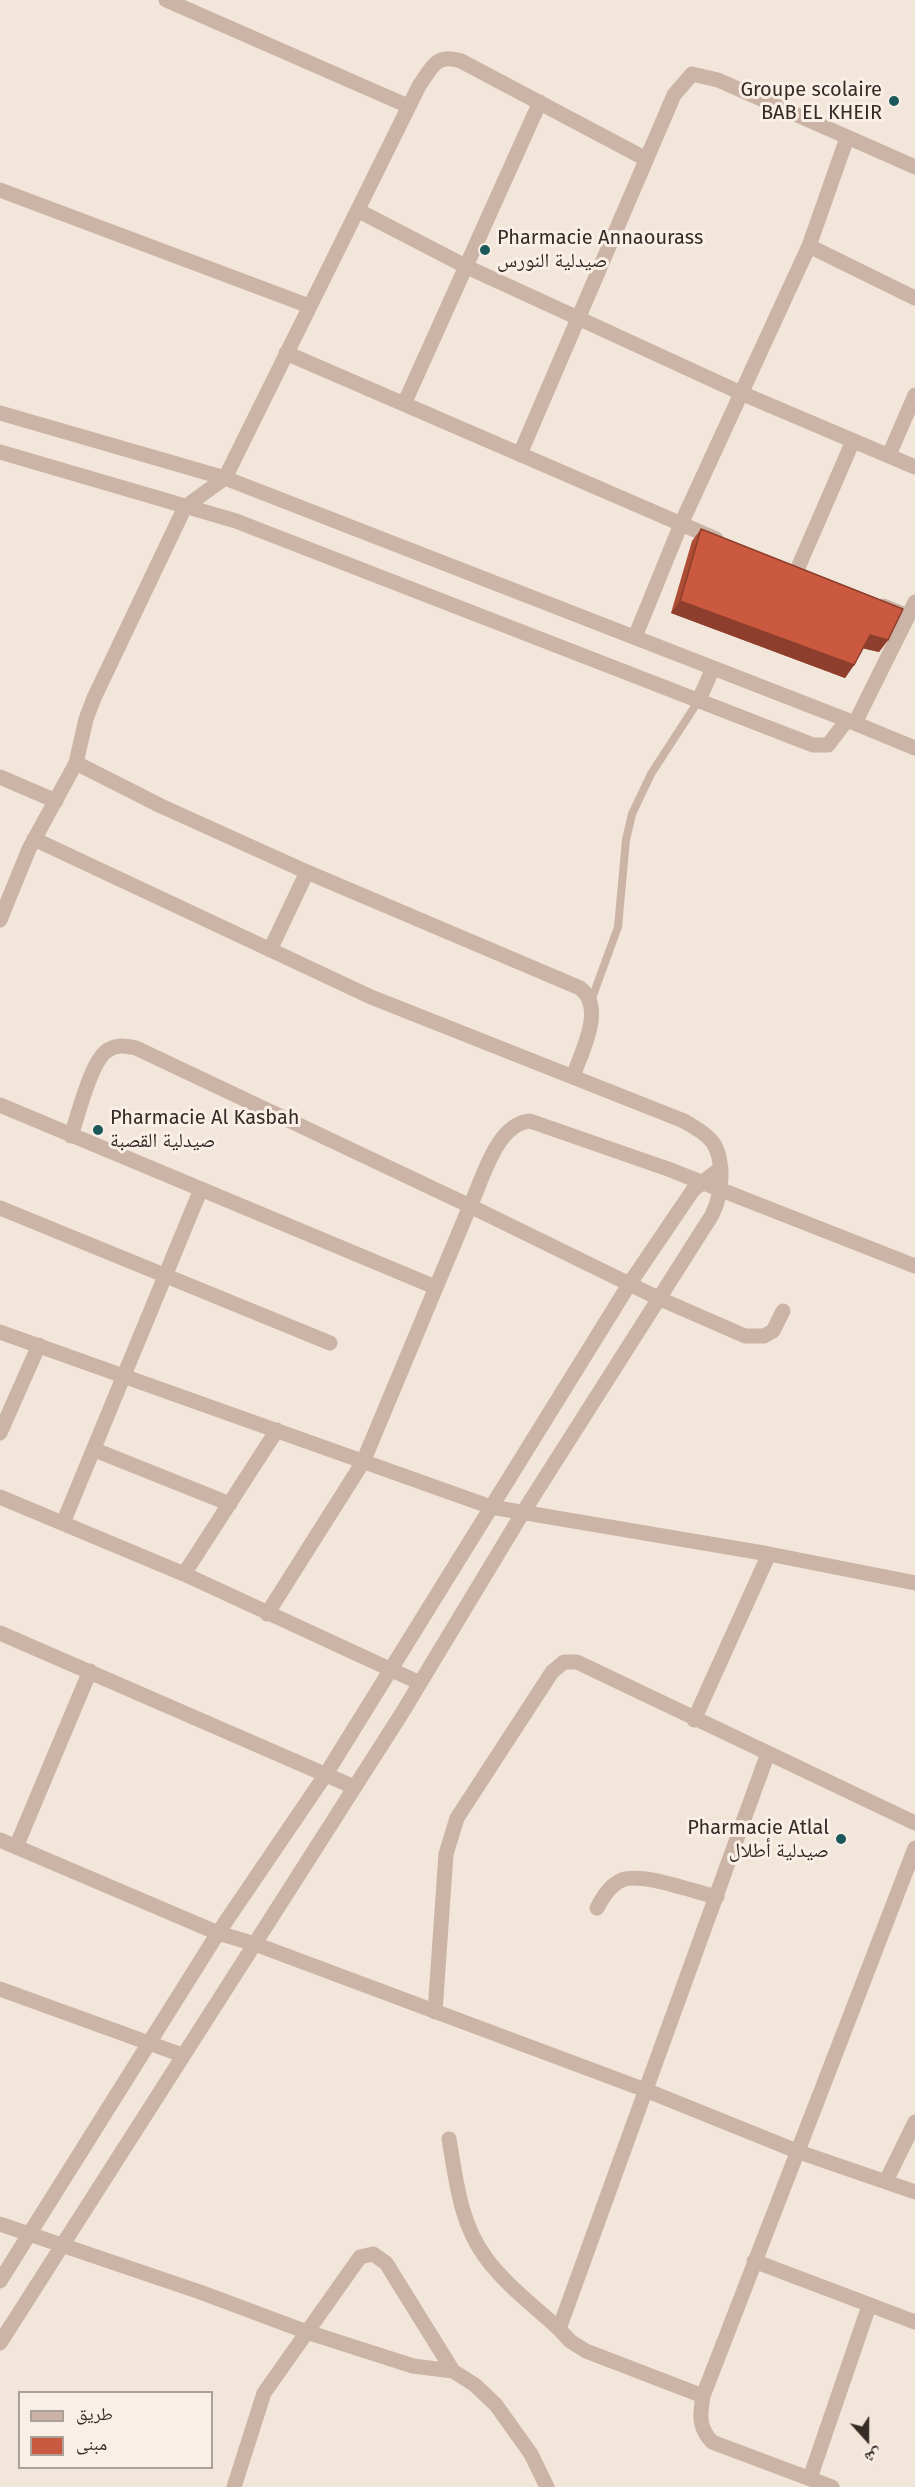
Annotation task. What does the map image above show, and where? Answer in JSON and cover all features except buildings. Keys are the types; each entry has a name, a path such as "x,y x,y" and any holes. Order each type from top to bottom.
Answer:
{"street":[{"path":"166,0 408,106"},
{"path":"0,920 34,839 76,763 86,719 94,698 185,507 225,478 343,236 359,211 408,106 435,63 446,57 461,61 646,159"},
{"path":"520,454 674,96 688,77 697,74 718,80 915,166"},
{"path":"404,404 540,102"},
{"path":"635,637 681,525 809,246 847,138"},
{"path":"0,190 309,306"},
{"path":"359,211 466,267 741,393 915,467"},
{"path":"809,246 915,298"},
{"path":"286,353 731,545"},
{"path":"889,455 915,395"},
{"path":"0,413 225,478 851,721 915,748"},
{"path":"780,564 802,572 853,441"},
{"path":"0,452 236,521 821,747 831,742 851,721 912,609 866,600"},
{"path":"699,700 713,668"},
{"path":"76,763 161,806 307,872 580,988 591,1000 593,1014 573,1077"},
{"path":"0,777 56,801"},
{"path":"0,2343 420,1683 522,1514 712,1215 721,1192 720,1151 702,1132 653,1107 371,997 34,839"},
{"path":"270,950 307,872"},
{"path":"71,1136 96,1065 107,1050 123,1045 136,1048 658,1298 746,1336 754,1337 773,1331 783,1311"},
{"path":"0,1105 435,1287"},
{"path":"267,1614 363,1462 470,1206 500,1140 513,1125 520,1122 542,1124 816,1226 915,1266"},
{"path":"0,2281 31,2235 218,1933 326,1774 630,1283 700,1182 721,1168"},
{"path":"63,1523 201,1189"},
{"path":"0,1208 330,1343"},
{"path":"0,1332 491,1507 769,1554 915,1583"},
{"path":"0,1433 39,1345"},
{"path":"184,1574 277,1430"},
{"path":"95,1450 230,1504"},
{"path":"0,1497 184,1574 420,1683"},
{"path":"694,1720 769,1554"},
{"path":"0,1633 354,1787"},
{"path":"435,2012 446,1854 451,1834 465,1804 552,1672 564,1662 577,1662 694,1720 915,1823"},
{"path":"16,1847 90,1671"},
{"path":"559,2329 648,2091 768,1754"},
{"path":"0,1840 218,1933 255,1944 648,2091 799,2152 915,2192"},
{"path":"832,2487 712,2442 702,2428 699,2418 703,2396 754,2261 799,2152 915,1848"},
{"path":"597,1908 606,1892 620,1881 634,1877 717,1897"},
{"path":"0,1989 182,2055"},
{"path":"886,2181 915,2122"},
{"path":"449,2139 459,2198 469,2228 484,2256 503,2278 570,2341 586,2351 703,2396"},
{"path":"0,2224 201,2292 307,2332 413,2366 453,2371 475,2385 496,2405 531,2454 547,2487"},
{"path":"234,2487 264,2393 360,2257 373,2254 386,2263 453,2371"},
{"path":"754,2261 915,2322"},
{"path":"810,2478 869,2306"}],"lane":[{"path":"591,1000 618,927 626,840 632,814 651,774 699,700"}],"place":[{"name":"Groupe scolaire BAB EL KHEIR","path":"894,101"},
{"name":"Pharmacie Annaourass صيدلية النورس","path":"485,250"},
{"name":"Pharmacie Al Kasbah صيدلية القصبة","path":"98,1130"},
{"name":"Pharmacie Atlal صيدلية أطلال","path":"841,1839"}]}
